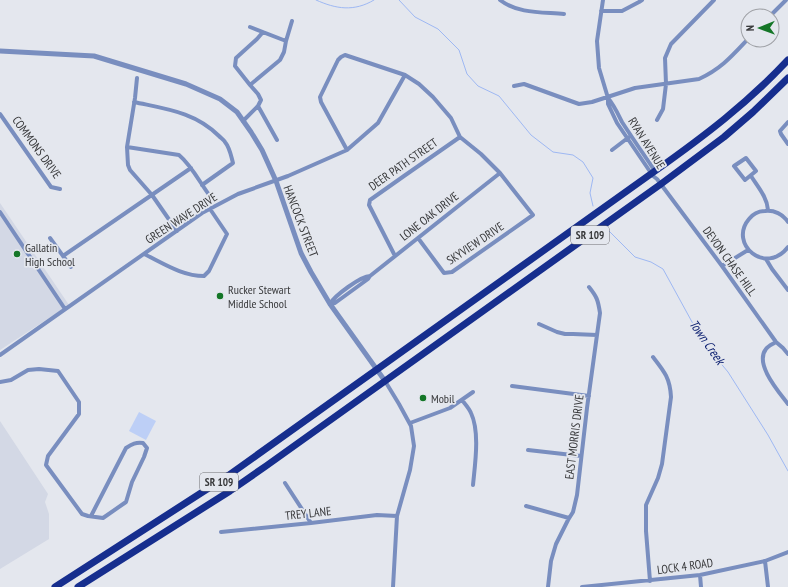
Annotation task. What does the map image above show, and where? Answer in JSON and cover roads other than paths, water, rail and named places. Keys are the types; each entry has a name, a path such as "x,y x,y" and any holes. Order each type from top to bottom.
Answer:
{"highway":[{"name":"SR 109","path":"56,587 229,476 698,140 725,119 762,86 788,60"},
{"name":"SR 109","path":"78,587 230,491 385,381 659,181 724,137 753,112 788,78"}],"street":[{"path":"500,0 514,8 522,10 564,14"},
{"name":"RYAN AVENUE","path":"603,0 597,41 599,68 608,98 608,104 617,123 629,137 659,181"},
{"path":"601,11 622,11 642,0"},
{"path":"657,120 663,109 666,84 665,58 671,44 714,0"},
{"path":"778,8 786,0"},
{"path":"250,85 280,60 284,52 292,21"},
{"path":"250,27 286,41"},
{"path":"243,121 258,106 261,100 258,94 235,66 236,58 263,32"},
{"path":"514,86 524,84 579,104 592,102 635,88 699,79 709,75 726,62 740,47"},
{"name":"HANCOCK STREET","path":"0,51 94,56 186,84 220,99 237,112 262,150 276,181 301,253 311,272 330,304 385,381 411,426 414,446 410,470 397,516 393,587"},
{"path":"347,150 321,102 320,97 338,60 345,56 404,75 420,84 441,105 451,118 460,137 481,154 500,173"},
{"name":"GREEN WAVE DRIVE","path":"0,355 202,213 238,194 276,181 347,150 378,123 404,75"},
{"path":"137,78 127,147 128,165 130,170 152,195 177,231"},
{"path":"134,102 177,112 198,120 211,128 225,142 233,163 202,185"},
{"path":"258,106 277,140"},
{"name":"COMMONS DRIVE","path":"0,114 51,187 60,188"},
{"path":"788,122 780,131 788,144"},
{"name":"DEER PATH STREET","path":"395,256 369,205 370,200 460,137"},
{"path":"612,150 629,137"},
{"path":"127,147 179,155 184,159 210,196"},
{"path":"746,158 756,171 750,176 745,180 734,166 746,158"},
{"path":"63,256 190,168"},
{"name":"SKYVIEW DRIVE","path":"418,238 444,273 452,272 533,215 500,173"},
{"name":"LONE OAK DRIVE","path":"330,304 335,303 368,279 500,173"},
{"path":"750,176 765,196 768,204 768,210"},
{"name":"DEVON CHASE HILL","path":"659,181 776,342 788,354"},
{"path":"144,254 186,274 204,276 209,270 226,234 210,209"},
{"path":"788,221 778,213 768,210 761,211 752,216 746,223 743,233 744,241 748,250 762,259 775,258 784,253 788,247"},
{"path":"0,212 65,309"},
{"path":"50,238 71,267"},
{"path":"722,266 748,250"},
{"path":"766,259 788,290"},
{"name":"EAST MORRIS DRIVE","path":"548,587 551,561 556,544 573,512 577,495 588,396 600,313 596,295 589,287"},
{"path":"539,324 565,334 597,335"},
{"path":"776,342 766,349 763,355 763,364 766,372 788,404"},
{"path":"650,580 646,531 646,505 658,478 662,464 671,397 671,387 669,381 653,357"},
{"path":"0,382 11,380 28,370 39,369 58,371 79,402 79,414 48,456 46,465 82,514 91,516 103,518 126,502 132,482 147,448 143,443 138,442 126,448 91,516"},
{"path":"512,386 588,396"},
{"path":"410,423 448,408 473,392"},
{"path":"462,400 471,413 476,432 473,485"},
{"path":"528,450 581,456"},
{"path":"285,483 311,523"},
{"path":"526,506 569,518"},
{"name":"TREY LANE","path":"221,532 377,515 397,516"},
{"name":"LOCK 4 ROAD","path":"582,587 700,575 765,562 788,552"},
{"path":"765,562 768,587"},
{"path":"700,575 701,587"},
{"path":"641,581 642,587"}],"waterway":[{"name":"Town Creek","path":"316,0 345,8 352,8 367,4 374,0"},
{"name":"Town Creek","path":"399,0 415,17 438,29 459,50 467,74 478,86 499,96 531,135 553,152 573,155 583,162 593,178 590,193 593,206"},
{"name":"Town Creek","path":"609,231 635,257 651,262 663,269 703,342 728,372 768,435 788,471"}],"place":[{"name":"Gallatin High School","path":"17,254"},
{"name":"Rucker Stewart Middle School","path":"220,296"},
{"name":"Mobil","path":"423,398"}]}
